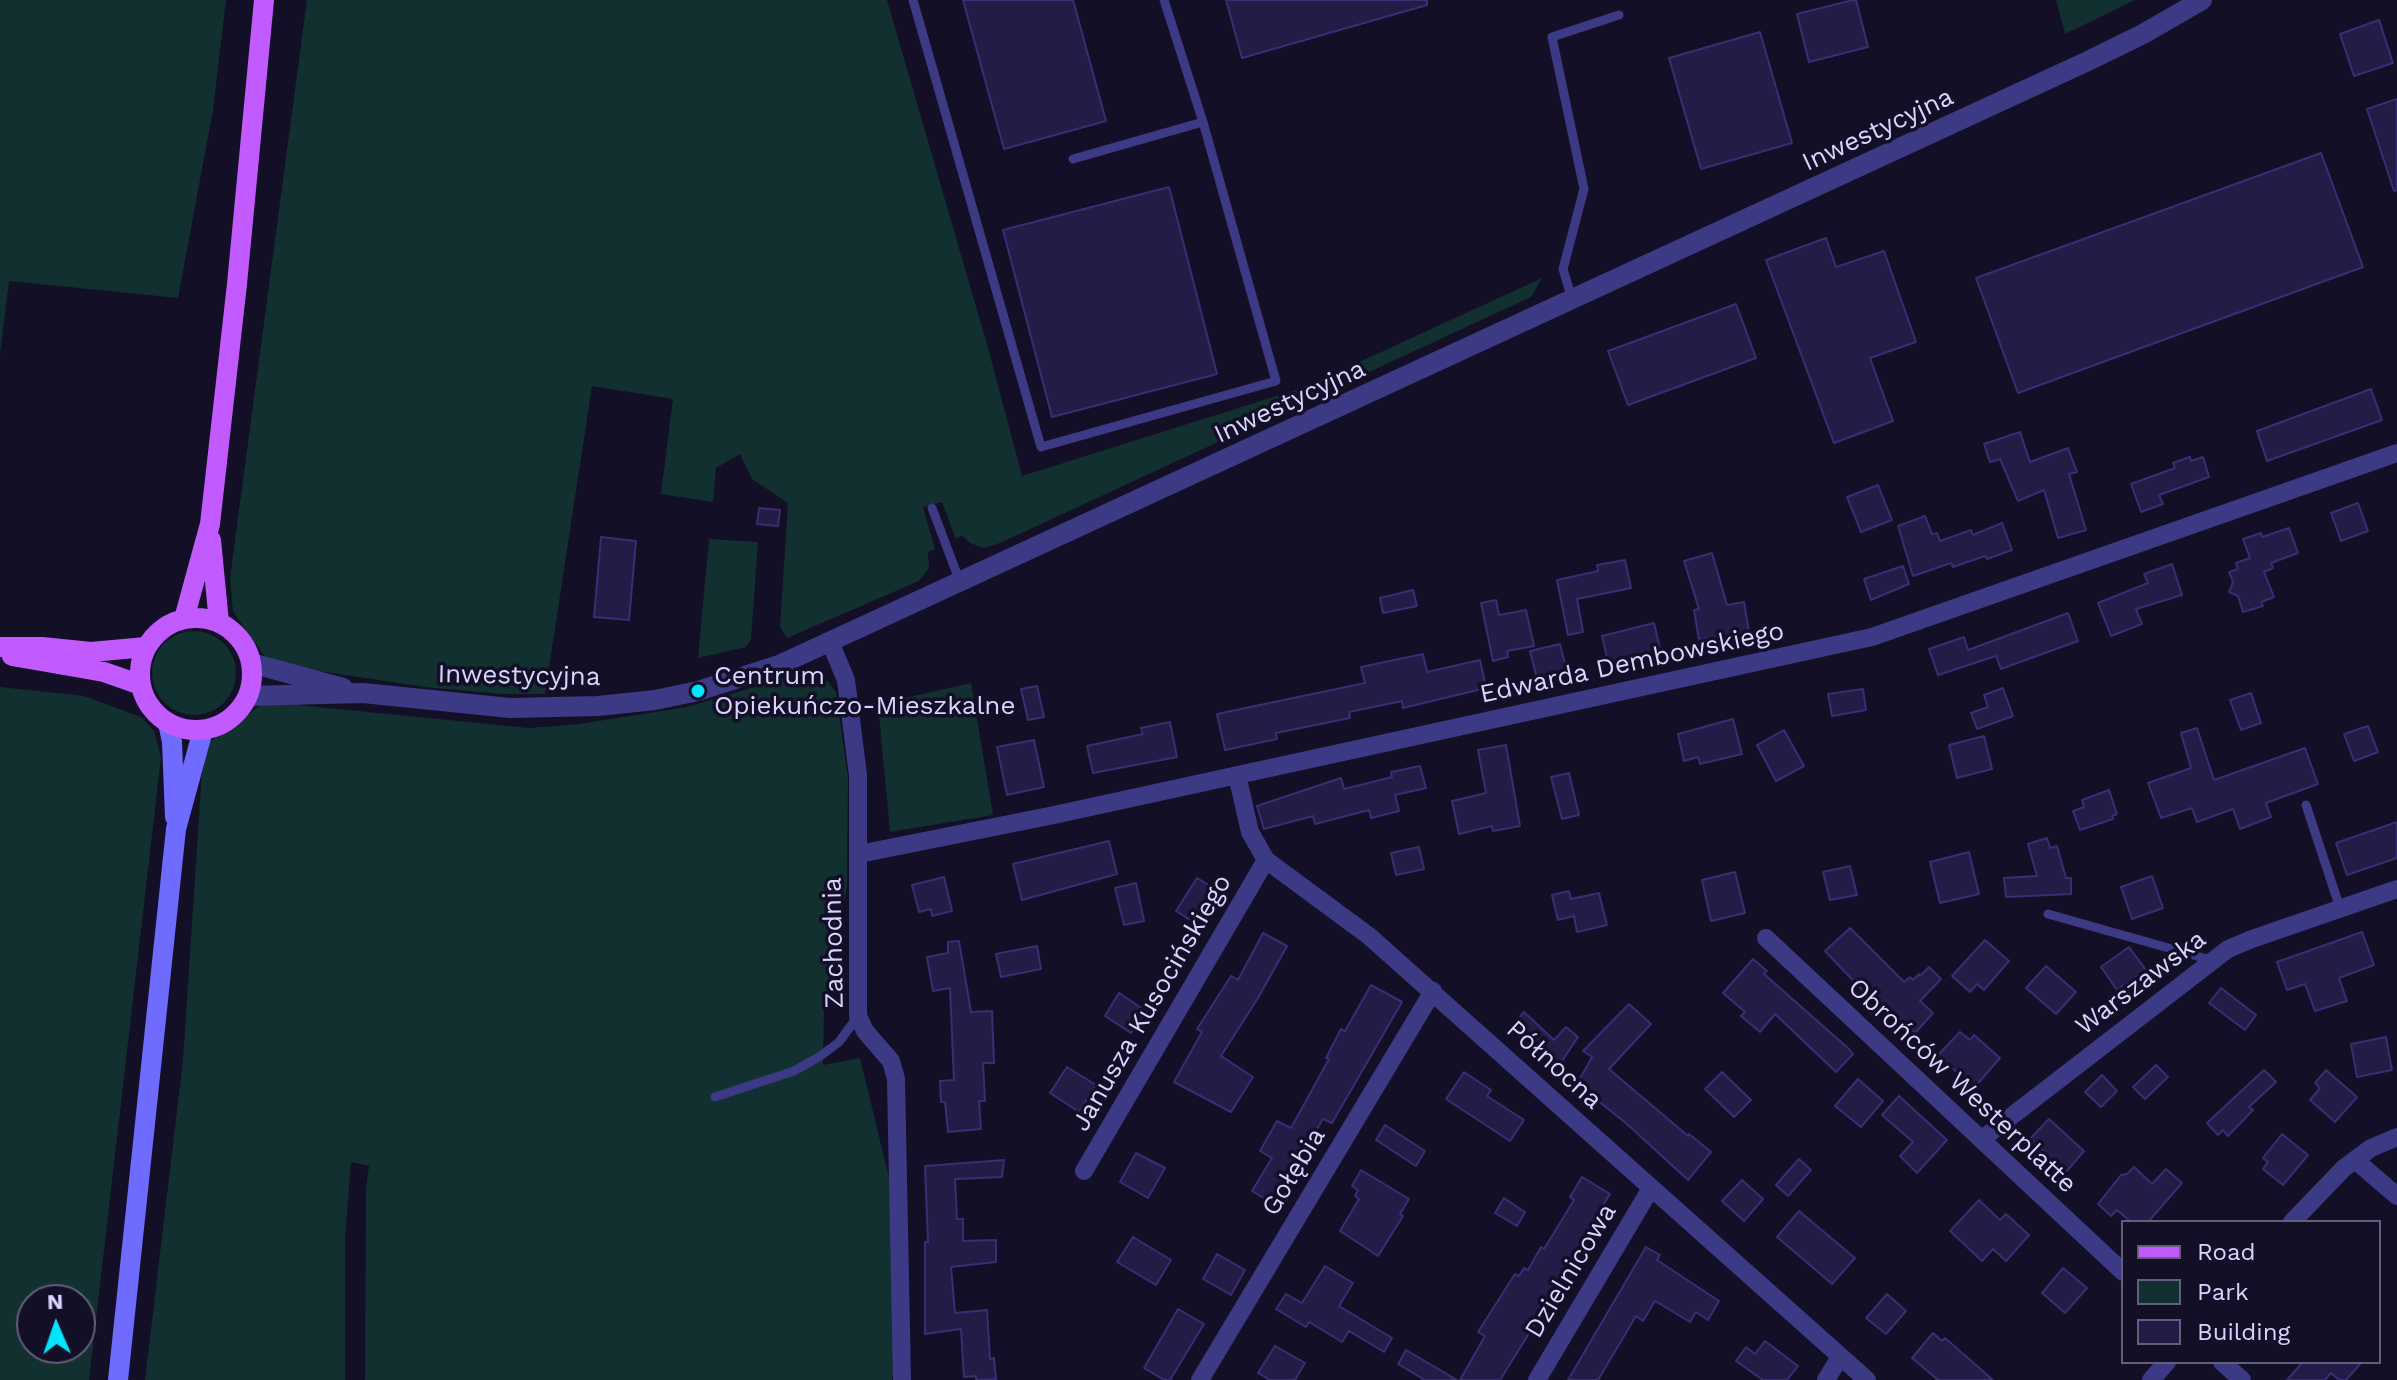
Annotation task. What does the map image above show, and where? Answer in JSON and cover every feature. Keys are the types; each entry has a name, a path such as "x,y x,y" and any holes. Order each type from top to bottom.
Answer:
{"main road":[{"path":"184,619 210,524 264,0"},
{"path":"210,524 219,623"},
{"path":"184,619 207,619 219,623 240,639 251,663 248,696 235,716 225,723 191,731 168,723 150,707 141,685 139,672 146,647 162,630 184,619"},
{"path":"0,647 91,652 146,647"},
{"path":"0,654 104,672 141,685"},
{"path":"118,1380 176,829 172,742 168,723"},
{"path":"176,829 203,730"}],"street":[{"name":"Inwestycyjna","path":"248,696 363,693 510,708 598,706 655,700 723,685 830,642 1572,300 2088,61 2202,0"},
{"name":"Edwarda Dembowskiego","path":"859,854 1872,637 2397,453"},
{"name":"Zachodnia","path":"830,642 846,680 858,775 858,1016 865,1031 891,1061 896,1073 902,1380"},
{"name":"Inwestycyjna","path":"251,663 363,693"},
{"name":"Północna","path":"1237,775 1250,832 1266,860 1369,936 1433,991 1867,1380"},
{"name":"Janusza Kusocińskiego","path":"1084,1171 1266,860"},
{"name":"Warszawska","path":"1982,1139 2211,960 2252,939 2397,889"},
{"name":"Obrońców Westerplatte","path":"1766,938 2121,1270"},
{"name":"Gołębia","path":"1200,1380 1433,991"},
{"path":"2294,1220 2331,1180 2355,1160 2371,1148 2397,1137"},
{"path":"2355,1160 2397,1196"},
{"name":"Dzielnicowa","path":"1537,1380 1651,1188"},
{"path":"1826,1380 1840,1357"},
{"path":"2151,1380 2165,1364"},
{"path":"2224,1364 2242,1380"}],"lane":[{"path":"913,0 1041,447 1276,381 1203,122 1164,0"},
{"path":"1572,300 1563,269 1584,189 1552,37 1619,15"},
{"path":"1073,159 1203,122"},
{"path":"932,508 960,582"},
{"path":"2306,805 2340,909"},
{"path":"2048,914 2211,960"},
{"path":"715,1097 794,1071 819,1057 839,1042 858,1016"}],"green space":[{"path":"0,0 226,0 213,110 178,298 9,281 0,353"},
{"path":"307,0 887,0 1022,476 1305,387 1542,278 1531,297 1000,543 984,548 970,543 962,535 956,539 942,502 923,507 935,549 928,552 929,568 919,581 787,638 780,627 788,503 752,479 740,454 716,468 713,502 661,494 673,399 592,386 545,694 501,694 425,687 300,668 265,657 233,612 230,578"},
{"path":"2056,0 2135,0 2065,34"},
{"path":"709,539 758,542 751,639 746,647 698,658"},
{"path":"186,631 202,631 218,638 229,649 236,673 233,689 224,703 202,715 186,715 170,708 159,697 152,681 152,665 159,649 170,638"},
{"path":"808,671 821,673 836,692 848,777 847,886 824,1006 823,1065 860,1058 893,1194 895,1364 892,1380 365,1380 366,1190 369,1166 351,1162 345,1238 345,1380 145,1380 183,1060 202,772 209,741 229,731 260,705 277,703 529,728 579,724 687,707"},
{"path":"971,683 993,815 890,832 878,704"},
{"path":"0,687 84,696 141,717 154,731 161,757 96,1319 96,1284 16,1284 16,1364 91,1364 89,1380 0,1380"}],"building":[{"path":"963,0 1073,0 1106,121 1004,149"},
{"path":"1226,0 1427,0 1427,5 1242,58"},
{"path":"1856,0 1868,47 1809,62 1797,14"},
{"path":"2379,20 2393,63 2354,76 2340,34"},
{"path":"1760,32 1792,143 1701,169 1669,58"},
{"path":"2397,99 2397,190 2394,191 2367,109"},
{"path":"2321,153 2363,267 2018,393 1976,278"},
{"path":"1169,187 1217,374 1052,417 1003,230"},
{"path":"1826,238 1836,267 1884,251 1916,342 1870,358 1893,421 1834,443 1766,260"},
{"path":"1736,304 1756,358 1628,405 1608,351"},
{"path":"2371,389 2382,420 2267,461 2257,431"},
{"path":"2020,432 2030,462 2068,448 2077,472 2069,474 2086,530 2058,538 2044,490 2018,501 2000,459 1990,462 1984,444"},
{"path":"2190,457 2191,461 2203,457 2209,477 2159,495 2163,504 2141,512 2131,484 2175,468 2173,463"},
{"path":"1878,485 1892,520 1861,532 1847,497"},
{"path":"2358,503 2368,531 2341,541 2331,513"},
{"path":"759,508 780,510 778,526 757,524"},
{"path":"1925,516 1932,534 1937,533 1940,541 1971,530 1973,535 2002,523 2012,550 1953,567 1951,563 1913,576 1898,526"},
{"path":"2289,528 2298,553 2271,563 2273,568 2264,572 2274,597 2261,602 2263,606 2243,612 2238,596 2229,592 2233,582 2229,572 2238,569 2236,563 2250,558 2243,539 2261,533 2262,537"},
{"path":"601,537 636,541 629,620 594,617"},
{"path":"1712,553 1727,605 1744,602 1749,632 1699,640 1694,610 1699,609 1684,561"},
{"path":"1625,560 1631,588 1577,599 1583,632 1568,635 1557,580 1598,571 1597,565"},
{"path":"2172,564 2182,595 2136,609 2142,624 2111,636 2098,603 2148,583 2144,574"},
{"path":"1903,566 1909,584 1871,600 1864,579"},
{"path":"1413,590 1417,606 1383,613 1380,598"},
{"path":"1496,600 1499,615 1526,610 1534,646 1507,651 1508,657 1493,661 1481,603"},
{"path":"2068,613 2078,641 2001,669 1996,656 1938,675 1929,649 1964,637 1968,650"},
{"path":"1654,623 1661,653 1609,666 1602,636"},
{"path":"1560,644 1567,672 1537,679 1530,651"},
{"path":"1423,654 1427,672 1480,660 1486,688 1403,708 1402,701 1349,712 1350,718 1276,733 1277,739 1225,750 1217,714 1365,683 1361,667"},
{"path":"1037,686 1044,717 1028,720 1021,689"},
{"path":"2003,688 2013,716 1977,729 1971,713 1988,707 1984,695"},
{"path":"1863,689 1866,710 1832,716 1828,694"},
{"path":"2251,693 2261,723 2241,730 2230,700"},
{"path":"1733,719 1742,754 1700,764 1698,757 1684,761 1678,734"},
{"path":"1170,722 1177,757 1093,773 1087,746 1143,734 1141,728"},
{"path":"2368,726 2378,752 2354,761 2344,734"},
{"path":"2197,728 2214,780 2305,748 2318,784 2266,803 2271,817 2240,829 2233,809 2197,822 2192,808 2161,818 2148,783 2191,768 2181,733"},
{"path":"1784,730 1804,766 1776,781 1757,745"},
{"path":"1984,736 1992,769 1957,778 1949,745"},
{"path":"1034,740 1044,787 1007,795 997,747"},
{"path":"1506,745 1520,826 1493,831 1492,826 1459,834 1452,801 1486,793 1478,750"},
{"path":"1420,766 1426,788 1395,795 1399,811 1371,818 1369,810 1315,824 1313,816 1264,829 1257,806 1341,778 1344,789 1392,777 1391,772"},
{"path":"1569,773 1579,815 1562,819 1551,777"},
{"path":"2109,790 2117,814 2112,816 2113,819 2080,830 2073,811 2084,807 2082,800"},
{"path":"2397,822 2397,858 2347,875 2336,843"},
{"path":"2047,838 2050,848 2057,846 2066,878 2071,878 2071,894 2006,897 2004,878 2037,876 2028,844"},
{"path":"1109,841 1117,874 1022,900 1013,864"},
{"path":"1419,847 1424,869 1396,875 1391,853"},
{"path":"1969,852 1979,894 1940,903 1930,862"},
{"path":"1850,866 1857,895 1830,900 1823,872"},
{"path":"1735,872 1745,913 1711,921 1702,880"},
{"path":"2152,876 2163,908 2132,919 2121,887"},
{"path":"944,877 952,911 932,916 931,909 919,912 912,885"},
{"path":"1197,878 1223,894 1201,927 1176,911"},
{"path":"1136,883 1144,921 1124,925 1115,888"},
{"path":"1569,891 1571,899 1599,893 1607,925 1577,932 1574,916 1558,920 1552,895"},
{"path":"1850,928 1904,982 1910,977 1913,980 1920,976 1929,967 1941,979 1920,1001 1933,1013 1915,1033 1867,989 1864,992 1825,951"},
{"path":"2362,932 2374,965 2339,978 2347,1001 2315,1011 2305,984 2287,990 2277,962"},
{"path":"1263,933 1287,946 1221,1056 1253,1077 1231,1112 1174,1082 1202,1032 1197,1029 1231,976 1238,980"},
{"path":"1985,940 2009,961 1984,990 1977,984 1970,992 1952,976"},
{"path":"959,941 971,1012 992,1011 994,1063 983,1063 985,1101 979,1101 981,1129 948,1132 940,1081 954,1080 950,988 933,991 927,957 948,953 948,942"},
{"path":"1037,946 1041,969 1001,977 996,954"},
{"path":"2129,947 2146,970 2117,990 2101,967"},
{"path":"1753,959 1767,971 1764,974 1853,1054 1836,1072 1775,1014 1760,1032 1741,1016 1745,1012 1723,993"},
{"path":"2046,966 2076,992 2056,1014 2026,988"},
{"path":"1371,985 1402,1002 1332,1123 1323,1119 1273,1204 1252,1191 1272,1158 1260,1151 1277,1121 1291,1128 1329,1059 1326,1058 1341,1029 1345,1031"},
{"path":"2221,988 2256,1015 2245,1030 2209,1003"},
{"path":"1119,993 1146,1011 1131,1033 1105,1016"},
{"path":"1629,1004 1651,1024 1609,1069 1711,1152 1688,1180 1627,1124 1577,1084 1592,1057 1583,1051"},
{"path":"1524,1012 1554,1040 1566,1027 1578,1037 1558,1067 1513,1025"},
{"path":"1960,1032 1970,1040 1974,1035 2000,1058 1974,1088 1938,1055"},
{"path":"2386,1037 2392,1070 2357,1077 2351,1044"},
{"path":"2156,1065 2168,1077 2145,1099 2133,1087"},
{"path":"1067,1067 1096,1085 1079,1112 1050,1093"},
{"path":"2264,1070 2276,1082 2249,1107 2253,1110 2228,1136 2223,1130 2218,1135 2207,1123"},
{"path":"2326,1070 2357,1097 2335,1122 2310,1100 2320,1088 2315,1083"},
{"path":"1464,1072 1491,1090 1487,1096 1524,1120 1510,1141 1446,1099"},
{"path":"1722,1072 1751,1100 1734,1117 1705,1089"},
{"path":"2102,1075 2117,1091 2101,1107 2085,1092"},
{"path":"1858,1079 1883,1101 1861,1127 1835,1106"},
{"path":"1899,1096 1947,1140 1917,1173 1900,1156 1913,1142 1882,1115"},
{"path":"2049,1119 2084,1151 2066,1172 2030,1139"},
{"path":"1385,1125 1425,1151 1416,1166 1376,1140"},
{"path":"2282,1134 2308,1155 2283,1185 2263,1169 2268,1162 2263,1158"},
{"path":"1136,1153 1165,1168 1148,1198 1120,1182"},
{"path":"1799,1159 1811,1170 1788,1196 1776,1185"},
{"path":"1004,1160 1002,1177 955,1179 957,1219 963,1219 963,1241 996,1240 996,1262 951,1267 955,1313 987,1310 990,1359 994,1358 996,1379 976,1380 976,1376 964,1377 961,1329 925,1334 925,1242 928,1242 925,1166"},
{"path":"2134,1167 2152,1184 2166,1169 2182,1183 2150,1220 2129,1220 2117,1210 2111,1216 2098,1204 2121,1175"},
{"path":"1361,1170 1409,1199 1400,1214 1403,1216 1378,1256 1340,1231 1359,1199 1355,1196 1358,1190 1352,1186"},
{"path":"1582,1177 1610,1194 1580,1242 1583,1244 1578,1255 1500,1380 1460,1380 1485,1336 1478,1332 1515,1274 1519,1276 1524,1268 1528,1270 1541,1247 1544,1249 1574,1200 1570,1197"},
{"path":"1742,1180 1763,1199 1744,1221 1722,1201"},
{"path":"1504,1198 1525,1212 1517,1226 1495,1213"},
{"path":"1979,1200 2000,1220 2006,1214 2029,1235 2006,1261 1993,1249 1982,1261 1950,1231"},
{"path":"1799,1211 1855,1258 1832,1284 1777,1237"},
{"path":"1133,1237 1171,1260 1156,1285 1117,1262"},
{"path":"1646,1247 1660,1255 1657,1260 1719,1301 1708,1320 1696,1312 1690,1322 1655,1301 1643,1321 1636,1316 1598,1380 1568,1380"},
{"path":"1217,1254 1245,1270 1231,1295 1203,1279"},
{"path":"1325,1266 1353,1283 1339,1306 1392,1338 1384,1352 1349,1331 1342,1342 1309,1322 1306,1327 1276,1309 1286,1294 1302,1303"},
{"path":"2063,1268 2087,1288 2065,1313 2042,1293"},
{"path":"1887,1294 1906,1311 1886,1334 1866,1318"},
{"path":"1178,1309 1204,1324 1170,1380 1164,1380 1144,1368"},
{"path":"1933,1333 1942,1341 1945,1338 1993,1380 1938,1380 1912,1358"},
{"path":"1765,1341 1798,1366 1787,1380 1763,1380 1736,1361 1746,1347 1755,1354"},
{"path":"1275,1346 1305,1363 1295,1380 1270,1380 1258,1373"},
{"path":"1406,1350 1457,1380 1425,1380 1398,1364"},
{"path":"2301,1364 2360,1364 2346,1380 2339,1380 2331,1373 2325,1380 2287,1380"}],"place":[{"name":"Centrum Opiekuńczo-Mieszkalne","path":"698,691"}]}
